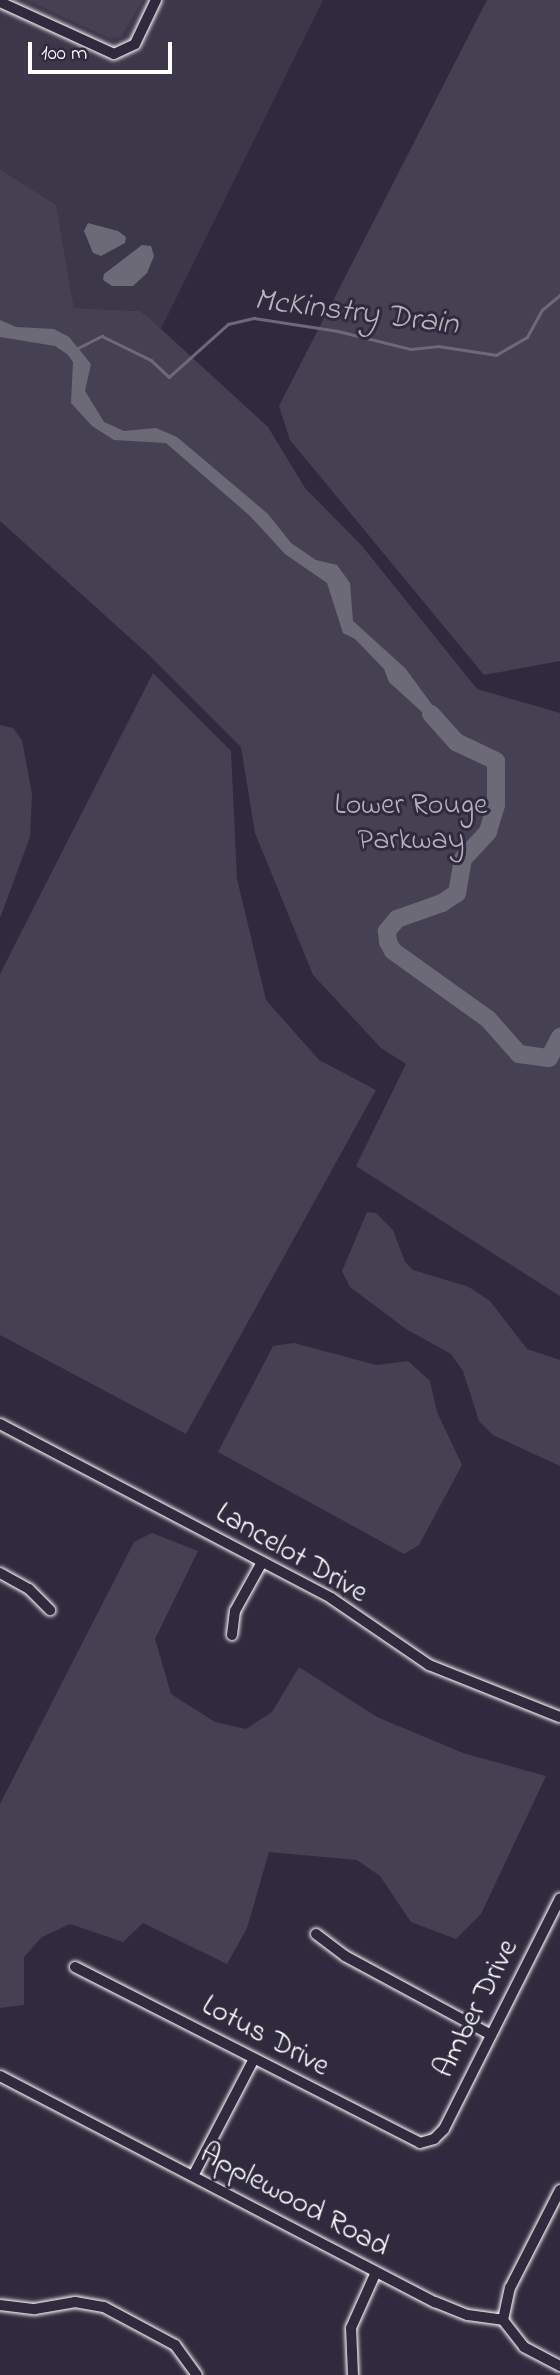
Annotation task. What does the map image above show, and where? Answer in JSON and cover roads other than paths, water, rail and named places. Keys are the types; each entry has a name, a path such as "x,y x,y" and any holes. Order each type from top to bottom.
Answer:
{"street":[{"path":"0,2 114,54 135,44 156,0"},
{"name":"Lancelot Drive","path":"0,1424 331,1598 429,1665 560,1717"},
{"path":"232,1634 235,1611 262,1562"},
{"path":"0,1573 29,1589 50,1610"},
{"name":"Amber Drive","path":"434,2140 444,2129 560,1898"},
{"path":"316,1934 345,1956 491,2035"},
{"name":"Lotus Drive","path":"75,1967 410,2141 434,2140"},
{"path":"193,2176 254,2059"},
{"name":"Applewood Road","path":"0,2076 451,2309 503,2320"},
{"path":"560,2190 510,2288 503,2320 524,2347 560,2366"},
{"path":"353,2375 351,2328 376,2272"},
{"path":"0,2305 35,2309 75,2302 104,2307 174,2345 197,2375"}],"waterway":[{"name":"McKinstry Drain","path":"78,348 102,336 151,360 169,377 228,324 254,318 338,331 411,349 438,346 496,355 527,337 542,310 560,295"},
{"path":"431,714 456,742 496,761 496,805 488,832 463,859 457,893 442,903 397,919 387,931 388,942 393,951 488,1019 519,1054 549,1058 560,1037"}],"park label":[{"name":"Lower Rouge Parkway","path":"411,823"}]}
